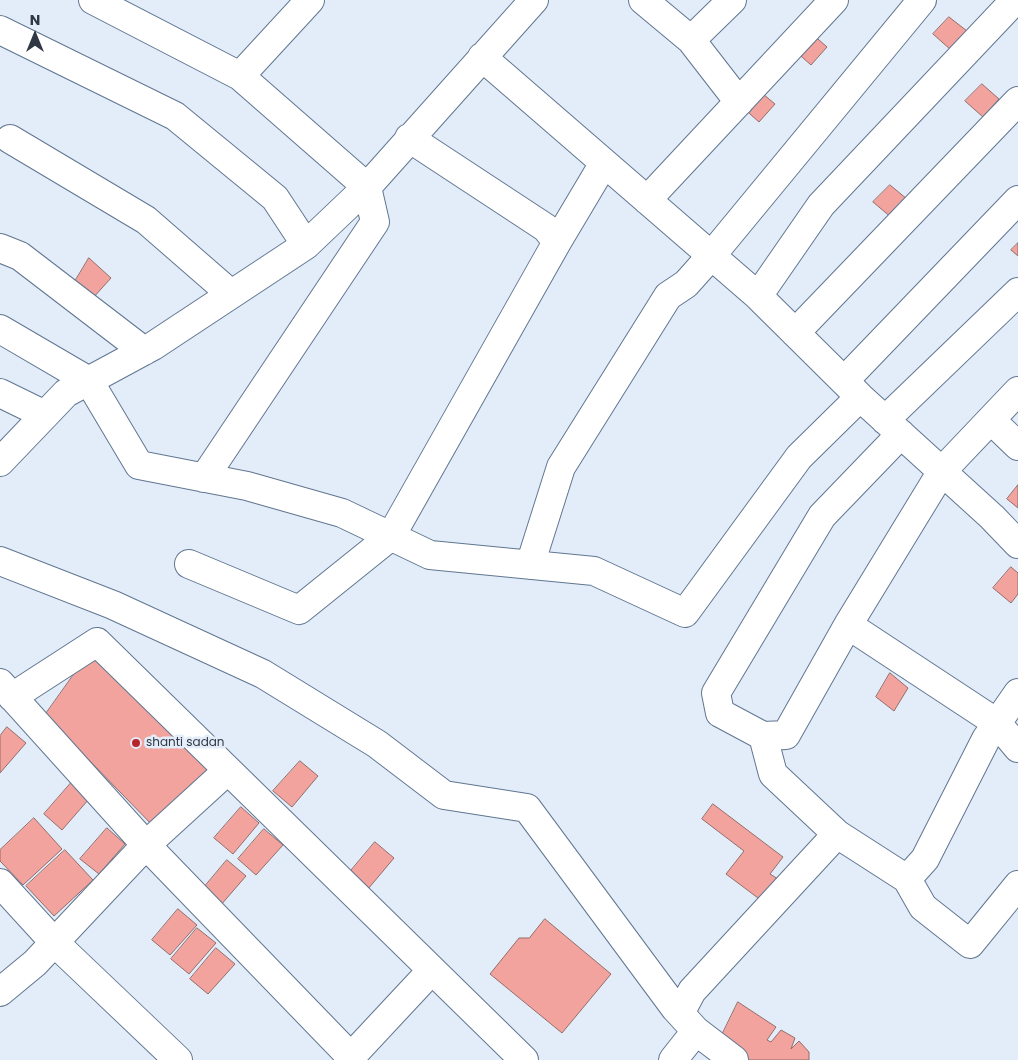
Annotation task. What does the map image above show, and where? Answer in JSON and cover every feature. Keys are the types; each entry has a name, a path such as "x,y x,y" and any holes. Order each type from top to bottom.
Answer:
{"street":[{"path":"94,0 240,76 367,187 375,222 204,478"},
{"path":"240,76 310,0"},
{"path":"0,462 66,393 144,351 306,245 367,187 534,0"},
{"path":"643,0 691,40 739,102"},
{"path":"691,40 732,0"},
{"path":"646,200 834,0"},
{"path":"530,565 562,467 668,296 686,284 711,256 922,0"},
{"path":"758,296 821,205 1015,0"},
{"path":"0,30 175,116 274,198 306,245"},
{"path":"482,57 758,296 852,389 992,517 1018,544"},
{"path":"795,333 1018,100"},
{"path":"410,138 546,228 558,242"},
{"path":"10,139 146,220 232,294"},
{"path":"189,564 300,610 391,536 604,163"},
{"path":"0,329 89,380 139,465 247,486 342,512 430,554 594,571 685,613 799,457 852,389 1018,200"},
{"path":"0,248 20,256 144,351"},
{"path":"1018,292 893,427 822,516 716,694 720,713 763,736 786,735 848,625 942,471 1018,391"},
{"path":"0,393 45,415"},
{"path":"991,420 1018,446"},
{"path":"0,561 113,605 263,674 377,744 444,795 528,808 676,1008 696,1031 734,1060"},
{"path":"848,625 997,723 1018,748"},
{"path":"432,970 350,1058 146,845 6,690 97,642 524,1060"},
{"path":"907,879 925,859 986,739 1018,693"},
{"path":"763,736 773,774 837,834 907,879 923,907 970,944 1018,886"},
{"path":"0,992 35,963 146,845 227,771"},
{"path":"676,1008 684,1006 692,990 837,834"},
{"path":"0,883 54,942 178,1060"},
{"path":"673,1060 696,1031"}],"building":[{"path":"949,17 967,31 951,50 933,34"},
{"path":"810,32 827,47 811,65 793,49"},
{"path":"982,84 999,99 983,117 965,101"},
{"path":"757,89 775,104 759,122 741,106"},
{"path":"890,185 907,199 892,218 873,202"},
{"path":"1018,243 1018,256 1011,250"},
{"path":"89,258 111,278 92,299 74,283"},
{"path":"1018,485 1018,508 1007,499"},
{"path":"1011,567 1018,573 1018,594 1011,603 993,588"},
{"name":"shanti sadan","path":"97,642 227,771 159,832 45,715"},
{"path":"890,673 908,688 894,711 876,697"},
{"path":"7,727 26,743 0,773 0,736"},
{"path":"300,761 318,776 292,807 273,791"},
{"path":"71,783 89,799 62,830 44,814"},
{"path":"713,804 783,857 770,874 778,879 762,901 726,874 744,851 702,819"},
{"path":"241,807 259,823 233,854 214,838"},
{"path":"34,818 62,849 23,885 0,861 0,850"},
{"path":"107,828 125,844 99,874 80,859"},
{"path":"264,829 283,845 256,875 238,859"},
{"path":"375,842 394,858 368,889 349,873"},
{"path":"65,850 93,880 54,916 26,886"},
{"path":"227,860 246,876 220,906 201,891"},
{"path":"178,909 197,925 170,955 152,940"},
{"path":"545,919 611,974 562,1033 490,974 519,938 529,938"},
{"path":"197,928 216,943 189,974 171,959"},
{"path":"216,948 235,964 208,994 190,979"},
{"path":"738,1002 776,1027 767,1040 771,1042 781,1030 795,1038 791,1049 799,1041 809,1052 809,1060 743,1060 719,1041"}],"place":[{"name":"shanti sadan","path":"136,743"}]}
